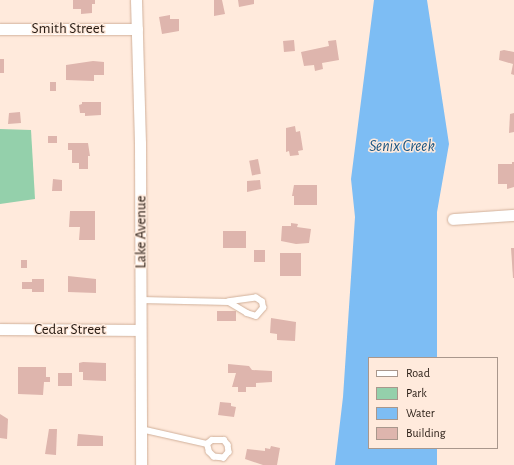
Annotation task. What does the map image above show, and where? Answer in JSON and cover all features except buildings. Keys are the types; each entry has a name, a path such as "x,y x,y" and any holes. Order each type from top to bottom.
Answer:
{"street":[{"name":"Lake Avenue","path":"136,0 141,300 141,465"},
{"name":"Smith Street","path":"0,29 137,29"},
{"path":"453,219 514,215"},
{"name":"Cedar Street","path":"0,330 140,330"}],"lane":[{"path":"141,300 229,302 256,298 262,302 263,308 260,314 252,315 229,302"},
{"path":"141,429 208,444"}],"green space":[{"path":"0,129 31,130 35,199 0,204"}],"water":[{"name":"Senix Creek","path":"374,0 427,0 449,144 437,212 437,357 368,357 368,449 437,449 437,465 335,465 343,397 355,217 351,179"}]}
